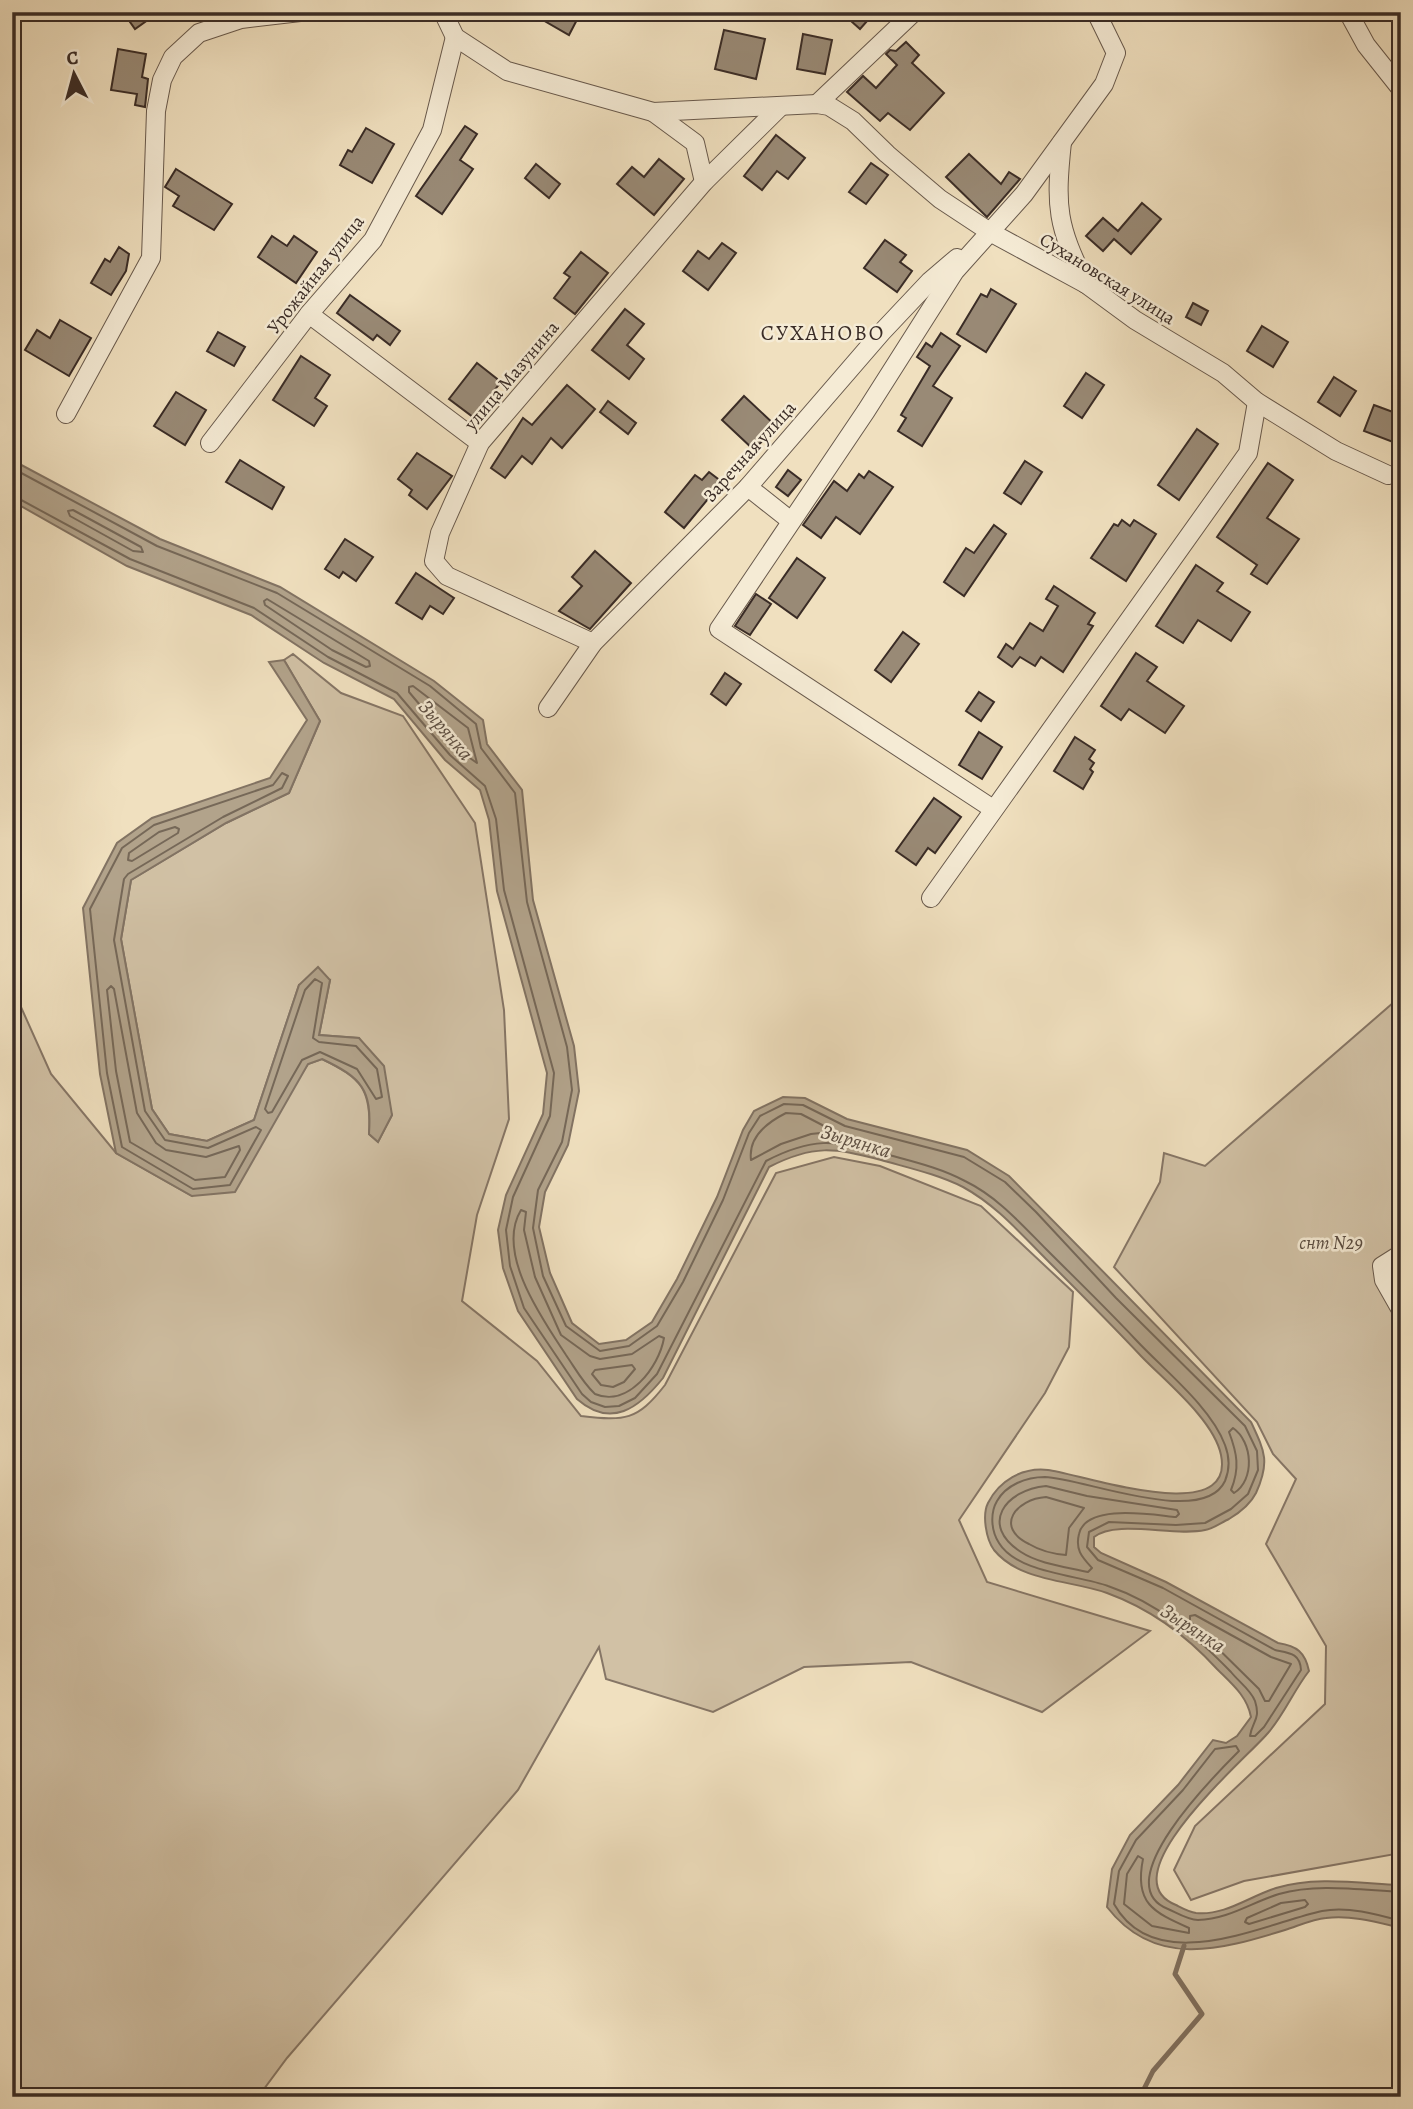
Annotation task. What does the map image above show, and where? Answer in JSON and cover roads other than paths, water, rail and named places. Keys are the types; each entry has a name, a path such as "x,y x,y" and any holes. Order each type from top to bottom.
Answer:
{"street":[{"path":"66,414 151,258 156,111 162,80 173,57 199,33 241,19 300,12"},
{"path":"443,12 455,37"},
{"path":"817,104 914,12"},
{"name":"Заречная улица","path":"993,809 719,629 866,411 955,271 1024,194 1104,83 1116,53 1096,12"},
{"path":"1348,12 1366,45 1401,89"},
{"name":"Сухановская улица","path":"455,37 507,71 653,112 817,104 829,106 853,121 887,155 940,199 990,232 1086,285 1135,320 1223,373 1257,402 1336,452 1388,475"},
{"name":"Урожайная улица","path":"210,443 309,314 373,240 432,131 455,37"},
{"name":"улица Мазунина","path":"593,643 447,576 434,561 440,533 480,443 704,182 780,107"},
{"path":"653,112 695,143 704,182"},
{"path":"1062,142 1056,195 1064,239 1086,285"},
{"name":"Заречная улица","path":"548,708 593,643 748,487 930,281 990,232"},
{"path":"309,314 480,443"},
{"path":"931,898 1248,453 1257,402"},
{"path":"748,487 791,521"},
{"path":"1401,1254 1382,1266 1384,1280 1401,1310"}],"water":[{"name":"Зырянка","path":"12,460 160,539 280,587 434,681 483,720 487,744 522,790 533,900 574,1046 579,1091 568,1145 545,1192 539,1227 550,1273 572,1323 599,1344 626,1340 652,1322 677,1279 717,1197 743,1130 754,1111 783,1097 805,1098 847,1119 967,1150 1009,1176 1251,1422 1264,1457 1263,1473 1254,1497 1237,1514 1214,1527 1193,1532 1116,1529 1094,1537 1094,1547 1101,1553 1166,1582 1278,1643 1295,1648 1305,1659 1309,1671 1274,1726 1211,1791 1169,1845 1158,1870 1159,1891 1183,1909 1207,1913 1227,1909 1266,1891 1291,1884 1337,1881 1398,1885 1401,1886 1401,1928 1373,1921 1336,1917 1311,1921 1237,1944 1190,1949 1167,1947 1146,1940 1126,1927 1107,1907 1112,1869 1130,1835 1178,1785 1213,1740 1226,1743 1237,1736 1251,1717 1249,1710 1238,1691 1205,1657 1180,1634 1153,1615 1107,1593 1047,1579 1005,1561 989,1540 985,1520 986,1508 998,1488 1005,1482 1020,1473 1038,1470 1152,1492 1182,1493 1205,1489 1219,1477 1221,1455 1209,1428 1187,1402 1017,1230 975,1194 953,1182 923,1172 837,1151 824,1150 799,1155 769,1167 663,1378 654,1389 634,1406 613,1413 601,1413 577,1399 518,1311 503,1268 498,1230 506,1195 543,1114 547,1073 497,891 489,820 480,790 445,760 394,699 324,663 251,615 127,566 12,501"},
{"path":"284,660 320,721 289,793 226,823 131,880 121,939 152,1109 169,1134 207,1141 254,1120 299,985 318,967 330,980 319,1035 359,1038 384,1066 392,1115 378,1142 369,1134 369,1106 362,1087 355,1079 322,1059 308,1064 235,1192 192,1196 116,1153 100,1074 83,908 117,843 152,818 270,778 307,720 269,662"}],"waterway":[{"path":"1140,2097 1153,2071 1202,2014 1175,1974 1184,1946"}],"district":[{"name":"СУХАНОВО","path":"823,333"}],"park label":[{"name":"снт N29","path":"1331,1242"}]}
